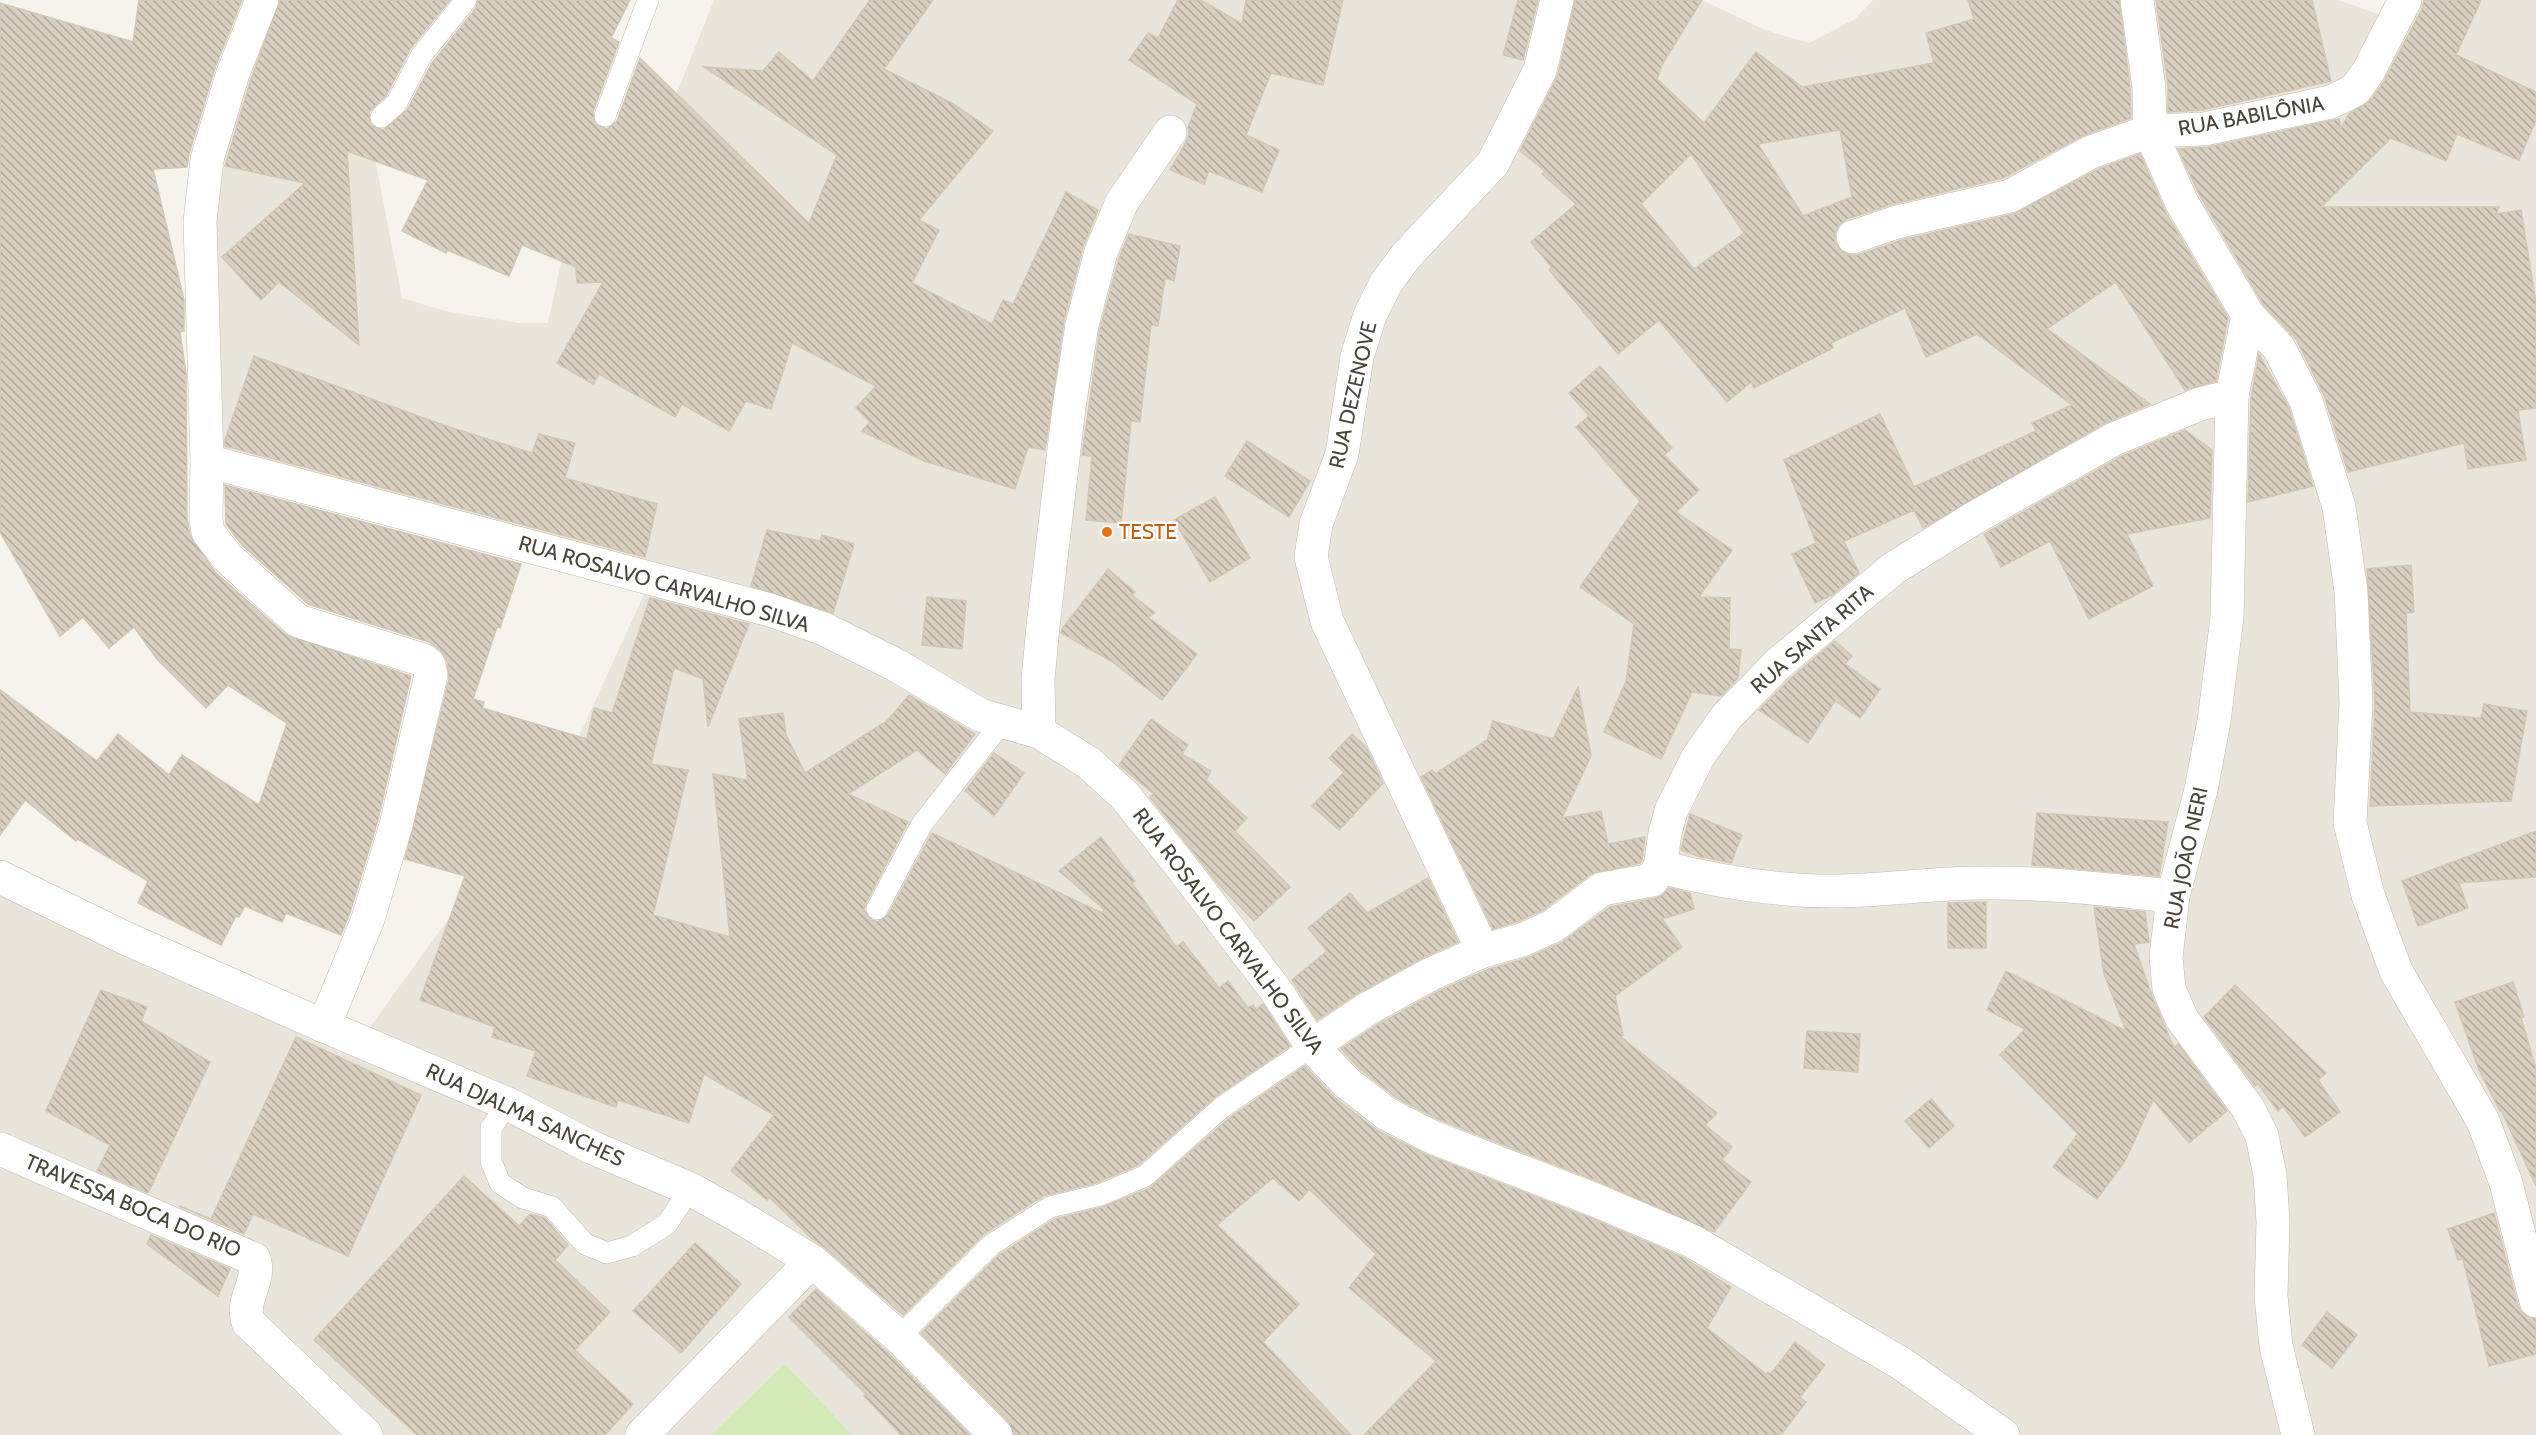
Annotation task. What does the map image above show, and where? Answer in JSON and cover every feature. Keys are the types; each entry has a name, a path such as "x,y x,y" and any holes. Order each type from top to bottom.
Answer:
{"street":[{"path":"262,0 233,73 207,159 200,221 208,532 228,558 298,621 423,660 430,669 431,675 396,825 368,919 324,1026"},
{"name":"RUA DEZENOVE","path":"1483,951 1327,621 1311,557 1316,524 1342,454 1357,357 1370,315 1386,283 1406,256 1493,163 1540,70 1557,0"},
{"path":"2137,0 2149,88 2150,131 2182,203 2248,315 2278,348 2306,401 2339,507 2351,591 2356,702 2350,823 2368,895 2396,971 2483,1121 2506,1183 2536,1301"},
{"name":"RUA BABILÔNIA","path":"1853,237 1897,222 2010,196 2091,152 2150,131 2204,129 2325,104 2341,98 2355,90 2368,72 2405,0"},
{"path":"1039,732 1038,680 1043,626 1069,407 1082,325 1101,252 1122,202 1170,132"},
{"path":"2232,396 2248,315"},
{"name":"RUA SANTA RITA","path":"1660,867 1671,811 1698,757 1728,716 1788,656 1894,568 1974,518 2114,439 2200,404 2232,396"},
{"name":"RUA JOÃO NERI","path":"2232,396 2227,617 2214,721 2201,790 2173,896 2166,957 2169,989 2182,1019 2248,1108 2264,1146 2270,1175 2273,1221 2271,1296 2276,1346 2298,1435"},
{"name":"RUA ROSALVO CARVALHO SILVA","path":"207,461 770,610 824,629 897,665 980,715 1039,732 1089,763 1125,796 1233,933 1277,992 1312,1046 1346,1082 1387,1114 1432,1137 1595,1200 1692,1241 1902,1364 2003,1435"},
{"path":"1312,1046 1385,999 1431,974 1483,951 1522,940 1553,926 1602,889 1652,880 1660,867 1712,880 1768,888 1839,891 1980,882 2072,886 2173,896"},
{"name":"RUA DJALMA SANCHES","path":"0,877 126,938 508,1104 591,1147 690,1189 812,1261 899,1337 996,1435"},
{"name":"TRAVESSA BOCA DO RIO","path":"0,1149 254,1258 257,1268 245,1305 248,1322 366,1435"},
{"path":"642,1435 812,1261"}],"lane":[{"path":"381,117 396,104 421,56 466,0"},
{"path":"604,116 648,0"},
{"path":"877,909 922,824 1003,722"},
{"path":"899,1337 991,1245 1050,1207 1101,1195 1145,1176 1221,1108 1312,1046"},
{"path":"508,1104 490,1128 491,1161 500,1183 523,1198 552,1207 585,1244 607,1253 632,1246 667,1224 690,1189"}],"shaded area":[{"path":"268,0 359,0 363,97 402,298 449,312 519,323 548,323 574,203 610,122 654,150 714,0 1702,0 1765,30 1809,43 1855,19 1873,0 2338,0 2386,17 2395,0 2536,0 2536,1435 0,1435 0,884 357,1045 576,743 646,590 224,472 210,280 226,142"}],"green space":[{"path":"785,1364 852,1435 711,1435"}],"building":[{"path":"139,0 242,0 215,68 187,167 153,169 184,300 184,331 180,332 186,374 187,519 190,535 215,572 286,635 411,676 378,820 350,913 341,935 286,913 282,922 245,906 239,917 236,916 221,945 138,903 148,881 78,839 76,841 25,800 0,835 0,690 97,761 118,734 169,775 182,755 259,805 287,723 228,685 206,708 157,659 134,627 109,648 83,617 60,636 0,532 0,3 133,42"},
{"path":"280,0 450,0 411,48 386,96 369,112 371,125 383,130 407,110 432,63 476,8 478,0 630,0 611,38 619,42 593,112 595,124 607,129 617,121 640,58 809,223 837,155 704,67 763,71 779,52 813,81 870,0 933,0 884,69 950,102 993,131 919,220 939,230 912,283 992,324 1003,300 1013,304 1066,192 1098,210 1083,247 1064,320 1045,450 1028,447 1015,489 924,461 862,431 870,422 856,408 876,386 792,343 771,409 746,401 729,431 682,404 675,417 599,374 593,384 557,363 603,282 577,283 576,267 522,245 509,276 447,250 446,253 402,231 428,180 347,151 359,345 279,282 261,300 222,257 305,183 225,166 251,79"},
{"path":"1178,0 1201,0 1242,24 1246,0 1343,0 1323,85 1271,73 1246,135 1279,150 1262,192 1209,171 1204,184 1170,170 1186,142 1189,134 1188,127 1197,104 1129,60 1148,33 1158,38"},
{"path":"1518,0 1538,0 1523,60 1503,55"},
{"path":"1575,0 1702,0 1663,63 1657,79 1704,123 1756,52 1802,87 1934,63 1926,33 1974,19 1968,0 2119,0 2130,89 2131,118 2082,136 2003,178 1893,204 1847,219 1839,225 1835,233 1835,242 1841,251 1849,255 1858,255 1902,240 2014,214 2099,169 2140,154 2166,213 2228,318 2216,381 2185,390 2116,282 2047,329 2150,404 2105,423 1923,528 1914,510 1844,541 1859,573 1832,595 1815,603 1792,554 1816,543 1784,460 1880,414 1914,487 2036,431 2032,423 2072,405 1977,334 1926,357 1905,308 1831,343 1833,348 1754,388 1751,382 1727,402 1659,320 1618,354 1549,270 1552,268 1531,242 1576,204 1542,174 1545,171 1520,151 1558,75","holes":["1840,130 1852,197 1803,216 1758,144","1691,154 1744,233 1694,269 1641,204"]},
{"path":"2156,0 2312,0 2331,81 2202,110 2168,112 2168,86"},
{"path":"2424,0 2481,0 2456,55 2536,92 2536,120 2519,160 2457,134 2446,161 2391,138 2321,207 2499,207 2496,214 2521,210 2536,303 2536,408 2518,410 2526,460 2468,469 2464,443 2348,472 2324,395 2296,339 2263,304 2199,194 2178,149 2208,147 2339,119 2341,128 2349,114 2370,101 2383,83 2422,9"},
{"path":"1129,234 1180,246 1174,281 1165,278 1158,326 1151,325 1140,422 1131,421 1121,523 1086,520 1092,456 1082,455 1100,329 1119,258"},
{"path":"2259,354 2289,408 2313,486 2248,502 2251,398"},
{"path":"254,356 443,425 532,453 539,434 575,443 565,478 657,504 645,557 225,446 225,440"},
{"path":"1600,366 1672,448 1664,455 1699,490 1676,512 1732,550 1699,597 1730,598 1729,649 1741,650 1738,678 1721,696 1692,692 1661,759 1604,732 1626,681 1634,624 1580,587 1640,501 1576,427 1589,416 1569,393"},
{"path":"2185,430 2212,450 2210,518 2127,534 2153,586 2089,619 2050,541 2001,567 1984,534 2122,456"},
{"path":"1247,441 1310,481 1289,517 1225,476"},
{"path":"225,485 521,564 473,699 484,702 482,708 587,739 594,708 612,713 650,598 749,624 708,727 703,679 674,668 651,764 688,770 653,915 730,937 713,774 748,780 739,719 783,713 786,735 805,773 887,721 909,695 975,734 945,774 917,750 848,794 908,822 866,903 864,910 871,920 878,922 888,915 932,833 1102,913 1104,909 1059,871 1101,837 1135,881 1132,883 1176,947 1183,942 1219,988 1228,981 1248,1008 1253,1005 1256,1010 1263,1004 1290,1046 1214,1098 1138,1165 1096,1183 1043,1196 984,1234 903,1315 811,1238 769,1197 767,1200 731,1171 774,1115 704,1074 689,1123 618,1100 616,1107 527,1076 536,1051 492,1037 495,1027 420,1000 465,876 405,859 449,679 447,661 441,651 429,642 308,604 242,545 226,524"},
{"path":"1215,497 1250,558 1210,582 1174,520"},
{"path":"767,530 820,541 822,535 854,544 833,613 751,586"},
{"path":"2411,565 2414,612 2406,613 2410,712 2481,718 2484,704 2527,711 2511,801 2370,806 2375,701 2367,569"},
{"path":"1108,569 1135,592 1132,595 1155,613 1148,617 1197,654 1162,700 1111,661 1061,633"},
{"path":"927,597 966,601 962,649 922,645"},
{"path":"1835,641 1852,656 1845,664 1880,689 1860,718 1835,701 1808,743 1759,710 1792,677"},
{"path":"1578,687 1591,756 1562,818 1601,811 1608,844 1645,837 1642,860 1640,863 1591,874 1543,910 1493,929 1421,777 1432,770 1435,774 1487,740 1493,721 1553,739"},
{"path":"1151,719 1188,745 1182,754 1211,771 1206,780 1247,818 1235,831 1290,887 1254,921 1219,885 1150,797 1154,794 1119,765"},
{"path":"1352,734 1366,747 1383,783 1339,830 1312,806 1344,772 1329,758"},
{"path":"994,753 1024,773 994,816 965,791"},
{"path":"2037,813 2168,822 2159,876 2032,865"},
{"path":"1690,814 1742,835 1731,863 1681,850"},
{"path":"2536,831 2536,877 2459,883 2468,908 2418,926 2402,881"},
{"path":"1428,878 1458,942 1422,958 1358,993 1317,1020 1292,980 1327,951 1308,928 1350,893 1367,913"},
{"path":"1669,888 1690,893 1694,909 1662,919 1682,947 1615,996 1623,1035 1621,1037 1717,1113 1705,1125 1732,1147 1722,1160 1751,1182 1714,1232 1602,1183 1440,1120 1397,1098 1359,1068 1341,1049 1377,1025 1439,991 1489,969 1527,958 1561,943 1610,907 1656,898 1663,895"},
{"path":"1986,902 1986,948 1948,948 1948,903"},
{"path":"2094,907 2145,912 2149,942 2134,944 2152,996 2174,1048 2178,1044 2227,1111 2189,1143 2153,1100 2125,1161 2097,1199 2053,1167 2078,1134 2000,1055 2025,1029 1987,1010 2006,971 2126,1031 2104,974"},
{"path":"2513,982 2536,1069 2536,1186 2501,1110 2479,1070 2455,1002"},
{"path":"2235,985 2326,1073 2318,1080 2340,1112 2305,1137 2283,1106 2278,1111 2258,1084 2255,1086 2204,1017"},
{"path":"101,990 147,1007 141,1021 210,1062 148,1193 97,1171 110,1145 46,1111"},
{"path":"1807,1031 1860,1034 1858,1072 1804,1068"},
{"path":"296,1037 421,1095 348,1256 253,1214 244,1234 179,1206 211,1219"},
{"path":"1305,1066 1334,1097 1378,1131 1425,1154 1588,1217 1684,1258 1731,1287 1707,1328 1766,1374 1768,1372 1771,1374 1795,1342 1825,1365 1800,1397 1806,1402 1781,1435 1364,1435 1436,1361 1349,1288 1376,1254 1309,1189 1299,1201 1273,1178 1217,1225 1299,1304 1263,1342 1351,1435 1014,1435 1009,1422 921,1333 999,1255 1055,1219 1103,1207 1150,1188 1229,1118"},
{"path":"1931,1099 1954,1126 1929,1148 1905,1121"},
{"path":"464,1176 519,1226 530,1214 545,1218 568,1245 555,1260 610,1312 575,1350 633,1404 605,1435 417,1435 314,1340"},
{"path":"2494,1213 2518,1306 2523,1314 2536,1319 2536,1354 2489,1366 2463,1259 2458,1260 2448,1229"},
{"path":"151,1235 230,1269 218,1296 147,1244"},
{"path":"695,1243 741,1284 681,1353 633,1311"},
{"path":"816,1289 886,1351 970,1435 901,1435 864,1396 866,1394 789,1317"},
{"path":"2327,1312 2357,1335 2332,1368 2302,1345"}],"place":[{"name":"TESTE","path":"1107,532"}]}
